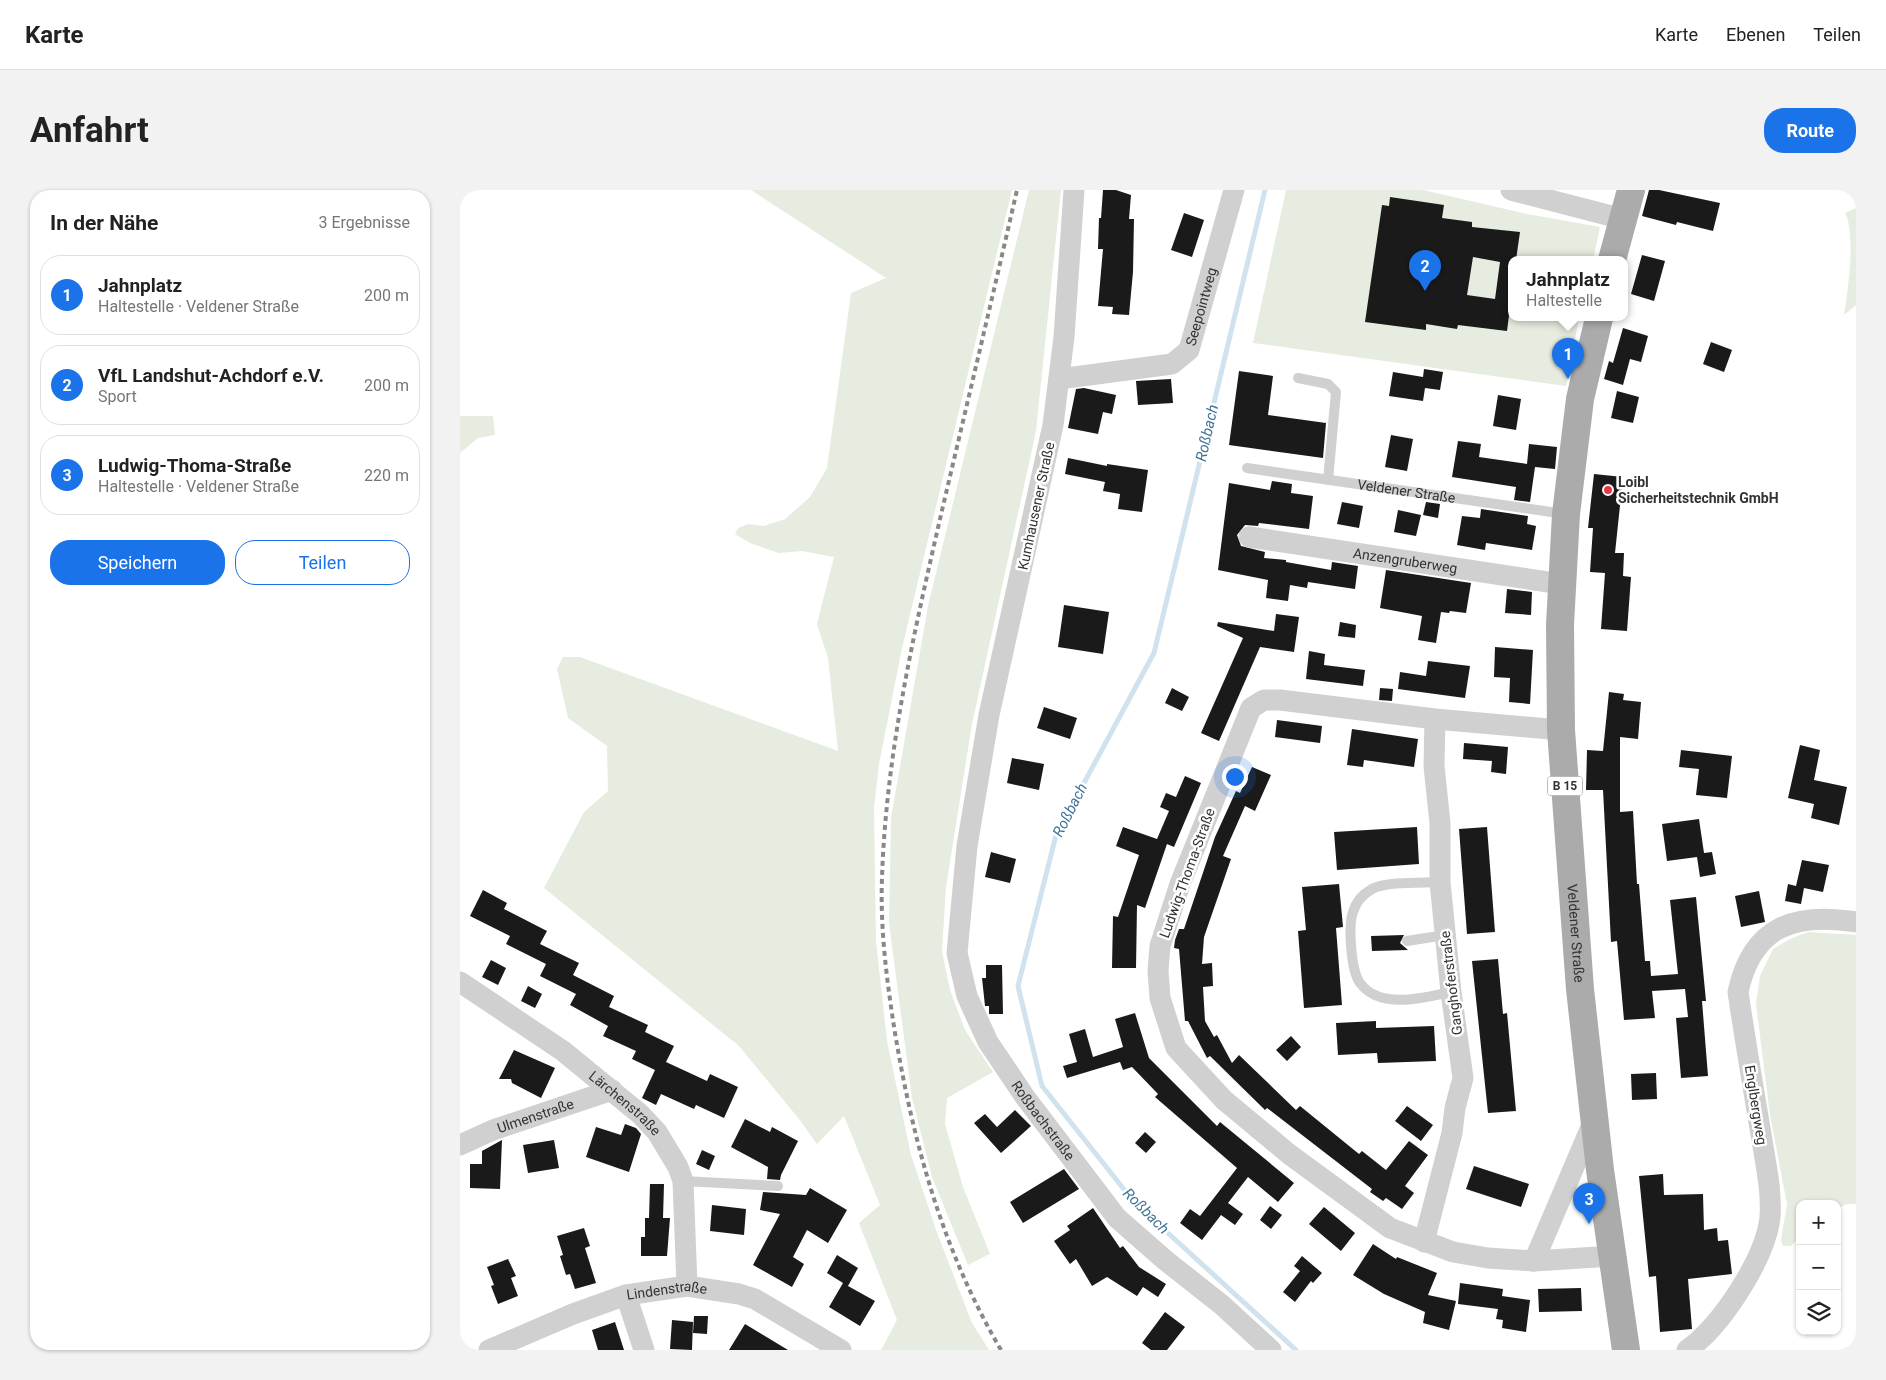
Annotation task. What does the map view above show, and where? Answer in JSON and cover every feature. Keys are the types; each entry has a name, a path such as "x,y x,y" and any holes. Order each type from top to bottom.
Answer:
{"main road":[{"path":"1613,256 1631,190"},
{"name":"Veldener Straße","path":"1598,321 1580,399 1566,514 1561,584 1561,730 1580,989 1594,1120 1626,1350"}],"street":[{"name":"Kumhausener Straße","path":"971,819 989,715 1046,463 1064,337 1074,190"},
{"name":"Seepointweg","path":"1059,379 1172,364 1189,350 1234,190"},
{"path":"1511,190 1623,219"},
{"name":"Anzengruberweg","path":"1249,537 1561,584"},
{"name":"Ludwig-Thoma-Straße","path":"1561,730 1435,719 1280,700 1257,702 1251,708 1180,884 1160,946 1158,971 1160,998 1176,1048 1224,1100 1289,1154 1390,1228 1454,1252 1488,1258 1534,1261 1613,1256"},
{"name":"Ganghoferstraße","path":"1424,1242 1452,1133 1455,1108 1463,1078 1451,992 1440,882 1440,823 1434,766 1435,719"},
{"name":"Roßbachstraße","path":"971,819 957,930 957,953 967,996 988,1042 1025,1096 1117,1218 1165,1260 1222,1304 1271,1350"},
{"name":"Englbergweg","path":"1687,1350 1714,1324 1734,1299 1751,1271 1770,1218 1768,1178 1738,992 1741,977 1763,938 1788,924 1828,917 1856,922"},
{"name":"Lärchenstraße","path":"460,982 563,1051 612,1090 656,1132 678,1167 683,1181 687,1286"},
{"name":"Ulmenstraße","path":"460,1145 493,1130 612,1090"},
{"path":"1534,1261 1594,1120"},
{"name":"Lindenstraße","path":"489,1350 573,1314 626,1295 687,1286 739,1294 755,1299 841,1350"},
{"path":"626,1295 644,1350"}],"lane":[{"path":"1298,378 1328,384 1336,392 1328,480"},
{"name":"Veldener Straße","path":"1247,468 1566,514"},
{"path":"1440,882 1388,885 1370,890 1359,899 1352,912 1352,947 1356,975 1360,984 1377,996 1388,999 1427,997 1451,992"},
{"path":"1407,941 1445,935"},
{"path":"683,1181 778,1186"}],"shaded area":[{"path":"751,190 1012,190 902,648 879,764 874,808 876,941 887,1041 911,1155 936,1230 972,1323 989,1350 881,1350 897,1320 859,1223 880,1205 844,1116 817,1144 739,1046 544,888 584,812 608,791 607,746 568,718 557,669 563,657 580,657 838,751 828,658 817,624 834,557 802,551 779,553 750,543 735,534 738,528 748,524 764,526 785,519 810,497 827,468 851,293 886,278"},
{"path":"1029,190 1061,190 1036,431 972,724 946,887 942,951 950,990 965,1030 993,1072 947,1098 945,1124 963,1187 990,1254 968,1265 932,1177 912,1098 889,923 891,818 928,606"},
{"path":"1286,190 1423,190 1527,214 1600,227 1594,256 1508,256 1508,321 1578,321 1566,386 1253,343"},
{"path":"1856,208 1856,305 1844,315 1851,248 1845,213"},
{"path":"460,416 493,416 495,435 478,438 460,453"},
{"path":"1808,932 1856,935 1856,1204 1847,1204 1841,1207 1841,1200 1796,1200 1796,1241 1791,1246 1783,1246 1781,1240 1787,1204 1770,1115 1756,1004 1760,976 1773,949 1790,939"}],"building":[{"path":"1103,190 1116,190 1131,195 1129,219 1134,219 1133,272 1129,315 1112,314 1113,307 1098,306 1103,249 1098,249 1099,218 1101,218"},
{"path":"1649,190 1659,190 1720,203 1713,231 1677,222 1676,225 1642,216"},
{"path":"1390,197 1444,205 1442,218 1472,222 1472,227 1520,232 1517,256 1508,256 1507,331 1458,325 1457,329 1426,324 1426,330 1365,322 1382,205 1389,206","holes":["1473,257 1500,262 1495,299 1467,295"]},
{"path":"1184,213 1204,220 1192,257 1171,250"},
{"path":"1642,255 1665,261 1654,301 1631,294"},
{"path":"1623,328 1648,336 1641,362 1630,359 1623,385 1604,379 1609,361 1613,363"},
{"path":"1711,342 1732,350 1724,372 1703,364"},
{"path":"1424,369 1443,372 1440,390 1425,388 1423,401 1389,396 1393,372 1423,377"},
{"path":"1239,371 1273,376 1268,415 1326,423 1323,458 1229,445"},
{"path":"1171,379 1173,403 1138,405 1136,381"},
{"path":"1084,388 1116,395 1112,414 1103,412 1098,434 1068,428 1076,389"},
{"path":"1617,391 1639,397 1633,423 1611,418"},
{"path":"1498,395 1521,399 1516,430 1493,426"},
{"path":"1391,435 1413,439 1407,471 1385,467"},
{"path":"1458,441 1481,444 1479,457 1527,464 1529,444 1557,447 1555,469 1535,467 1530,502 1514,500 1516,487 1452,477"},
{"path":"1068,458 1107,466 1107,464 1148,470 1142,512 1118,509 1120,494 1103,491 1105,482 1065,474"},
{"path":"1594,474 1623,477 1615,553 1624,553 1623,576 1631,577 1627,631 1601,629 1605,573 1590,572 1593,528 1588,528"},
{"path":"1272,481 1292,484 1291,493 1313,496 1309,529 1259,523 1258,526 1245,525 1237,535 1241,546 1265,552 1264,558 1286,560 1286,562 1331,570 1332,562 1358,566 1355,589 1308,582 1307,588 1290,585 1288,601 1266,598 1268,580 1218,570 1229,483 1270,490"},
{"path":"1342,502 1363,506 1359,528 1337,524"},
{"path":"1426,502 1440,504 1438,518 1423,515"},
{"path":"1481,509 1528,516 1527,524 1536,526 1532,550 1486,543 1485,550 1457,545 1462,516 1480,518"},
{"path":"1398,510 1421,515 1416,536 1394,532"},
{"path":"1386,570 1471,583 1466,613 1441,612 1436,643 1418,640 1422,616 1380,608"},
{"path":"1507,589 1532,592 1531,615 1505,613"},
{"path":"1064,605 1109,612 1103,654 1058,647"},
{"path":"1276,614 1299,617 1294,652 1260,647 1219,741 1201,733 1243,638 1217,626 1218,622 1274,631"},
{"path":"1340,622 1356,625 1355,638 1338,636"},
{"path":"1495,647 1533,650 1530,704 1509,702 1510,678 1494,677"},
{"path":"1309,651 1325,654 1324,665 1365,670 1363,686 1306,679"},
{"path":"1428,661 1470,666 1465,698 1398,689 1400,672 1426,676"},
{"path":"1172,688 1189,697 1182,711 1165,703"},
{"path":"1380,688 1393,689 1392,701 1379,700"},
{"path":"1609,692 1624,694 1623,700 1641,702 1638,739 1620,737 1620,812 1633,811 1637,884 1639,884 1645,961 1650,961 1651,976 1678,974 1670,900 1696,897 1706,1001 1702,1001 1708,1076 1681,1078 1676,1018 1688,1017 1685,989 1652,991 1655,1018 1624,1020 1617,941 1611,942 1603,790 1586,790 1587,750 1603,751"},
{"path":"1044,707 1077,718 1070,739 1037,728"},
{"path":"1277,720 1322,726 1320,743 1275,737"},
{"path":"1352,729 1418,739 1414,767 1364,760 1363,767 1347,765"},
{"path":"1464,743 1508,747 1506,774 1491,772 1492,761 1463,759"},
{"path":"1800,745 1820,750 1814,780 1847,787 1839,825 1811,818 1814,804 1788,798"},
{"path":"1681,750 1732,756 1727,798 1696,795 1699,769 1679,767"},
{"path":"1012,758 1044,764 1039,790 1007,783"},
{"path":"1252,767 1271,775 1255,811 1245,806 1223,856 1231,859 1204,937 1202,964 1212,963 1213,986 1203,987 1205,1021 1214,1037 1217,1035 1232,1063 1239,1055 1296,1110 1300,1106 1359,1154 1362,1151 1386,1170 1409,1141 1428,1155 1405,1186 1414,1193 1402,1209 1386,1198 1383,1201 1370,1192 1372,1189 1267,1108 1265,1110 1210,1056 1207,1058 1188,1021 1185,1021 1179,949 1174,948 1175,940 1179,929 1184,929 1215,837 1236,791 1240,793"},
{"path":"1185,776 1201,783 1174,847 1167,844 1145,908 1137,905 1136,968 1112,968 1113,916 1118,917 1139,855 1116,846 1123,827 1157,839 1169,811 1160,807 1166,793 1176,797"},
{"path":"1699,819 1704,853 1712,852 1716,874 1700,877 1697,857 1667,861 1662,824"},
{"path":"1417,827 1419,864 1337,870 1334,832"},
{"path":"1487,827 1495,932 1467,934 1459,829"},
{"path":"991,852 1016,859 1010,883 985,877"},
{"path":"1802,860 1829,865 1823,892 1804,888 1801,904 1785,901 1788,884 1796,886"},
{"path":"1339,884 1343,927 1336,928 1342,1005 1304,1008 1298,931 1306,930 1302,887"},
{"path":"483,890 507,903 504,909 547,931 540,944 579,963 573,975 614,996 609,1007 648,1025 645,1032 674,1046 666,1062 707,1081 710,1074 738,1087 724,1118 696,1105 694,1109 661,1094 656,1105 642,1098 655,1070 632,1059 636,1051 603,1036 608,1026 570,1005 576,994 540,976 546,964 506,944 510,936 470,916"},
{"path":"1759,891 1765,922 1741,927 1735,896"},
{"path":"1404,935 1400,943 1408,950 1372,951 1371,936"},
{"path":"1498,959 1503,1014 1507,1013 1516,1111 1488,1113 1472,961"},
{"path":"491,960 506,968 498,985 482,977"},
{"path":"986,965 1002,965 1003,1014 989,1014 989,1006 985,1006 982,978 986,978"},
{"path":"528,986 542,994 535,1008 521,1001"},
{"path":"1135,1013 1149,1058 1217,1126 1220,1122 1294,1183 1278,1202 1248,1177 1228,1203 1243,1214 1235,1225 1221,1215 1202,1240 1180,1223 1190,1209 1200,1216 1237,1168 1155,1097 1158,1094 1132,1067 1123,1070 1120,1062 1067,1078 1063,1066 1077,1062 1069,1034 1085,1029 1093,1057 1123,1047 1115,1019"},
{"path":"1376,1021 1376,1028 1434,1026 1436,1061 1378,1063 1377,1053 1338,1055 1336,1023"},
{"path":"1291,1036 1301,1047 1287,1061 1276,1050"},
{"path":"514,1050 555,1068 541,1098 512,1083 511,1079 499,1079"},
{"path":"1656,1073 1657,1099 1632,1100 1631,1074"},
{"path":"1407,1106 1433,1125 1421,1141 1395,1121"},
{"path":"1015,1110 1031,1126 1001,1153 974,1123 985,1114 997,1127"},
{"path":"745,1119 770,1132 772,1127 798,1141 780,1180 767,1179 768,1167 731,1147"},
{"path":"625,1124 636,1128 641,1134 629,1172 586,1157 596,1127 621,1135"},
{"path":"1145,1132 1156,1142 1146,1153 1135,1143"},
{"path":"502,1140 500,1189 470,1188 470,1164 482,1164 482,1151"},
{"path":"554,1140 559,1168 528,1173 523,1145"},
{"path":"702,1150 715,1156 709,1170 696,1164"},
{"path":"1474,1166 1529,1184 1521,1207 1466,1189"},
{"path":"1064,1169 1079,1189 1023,1223 1010,1202"},
{"path":"1663,1174 1664,1195 1703,1194 1704,1230 1717,1228 1718,1241 1728,1240 1732,1274 1688,1279 1692,1329 1660,1332 1656,1276 1649,1277 1639,1176"},
{"path":"650,1184 664,1184 663,1218 670,1218 667,1256 641,1256 641,1237 645,1237 645,1218 649,1218"},
{"path":"810,1188 847,1210 828,1243 807,1230 793,1257 804,1264 792,1287 753,1265 780,1214 760,1210 763,1192 806,1195"},
{"path":"712,1205 746,1209 744,1235 710,1231"},
{"path":"1270,1206 1282,1215 1271,1229 1260,1220"},
{"path":"1324,1207 1355,1233 1341,1251 1309,1224"},
{"path":"1093,1208 1120,1248 1123,1246 1139,1267 1166,1284 1158,1297 1143,1287 1137,1296 1107,1277 1092,1286 1076,1259 1070,1264 1054,1241 1070,1230 1067,1226"},
{"path":"584,1228 590,1246 585,1248 596,1283 575,1289 570,1274 566,1275 560,1256 563,1255 557,1236"},
{"path":"1373,1244 1396,1259 1397,1257 1437,1273 1428,1295 1456,1301 1449,1330 1423,1323 1425,1312 1384,1294 1353,1275"},
{"path":"837,1255 858,1268 848,1286 875,1301 860,1326 829,1307 843,1283 827,1273"},
{"path":"1302,1256 1322,1273 1313,1283 1311,1281 1295,1302 1283,1292 1300,1271 1294,1266"},
{"path":"508,1259 516,1276 511,1278 518,1296 498,1304 491,1286 494,1285 487,1267"},
{"path":"1460,1283 1503,1289 1502,1296 1530,1300 1526,1332 1502,1328 1503,1320 1496,1319 1498,1309 1458,1304"},
{"path":"1581,1288 1582,1311 1539,1312 1538,1289"},
{"path":"1165,1312 1185,1327 1167,1350 1151,1350 1142,1343"},
{"path":"694,1316 708,1316 707,1334 693,1333"},
{"path":"672,1320 693,1322 692,1350 670,1349"},
{"path":"615,1322 624,1350 598,1350 592,1330"},
{"path":"745,1324 788,1350 729,1350"}],"waterway":[{"name":"Roßbach","path":"1265,190 1154,653 1056,835 1018,986 1042,1086 1134,1202 1296,1350"}],"railway":[{"path":"1001,1350 981,1313 947,1236 933,1197 911,1116 892,1014 882,917 882,878 889,784 912,644 1017,190"}],"place":[{"name":"VfL Landshut-Achdorf e.V.","path":"1425,291"},
{"name":"Jahnplatz","path":"1568,379"},
{"name":"Loibl Sicherheitstechnik GmbH","path":"1608,490"},
{"name":"Ludwig-Thoma-Straße","path":"1589,1224"}]}
